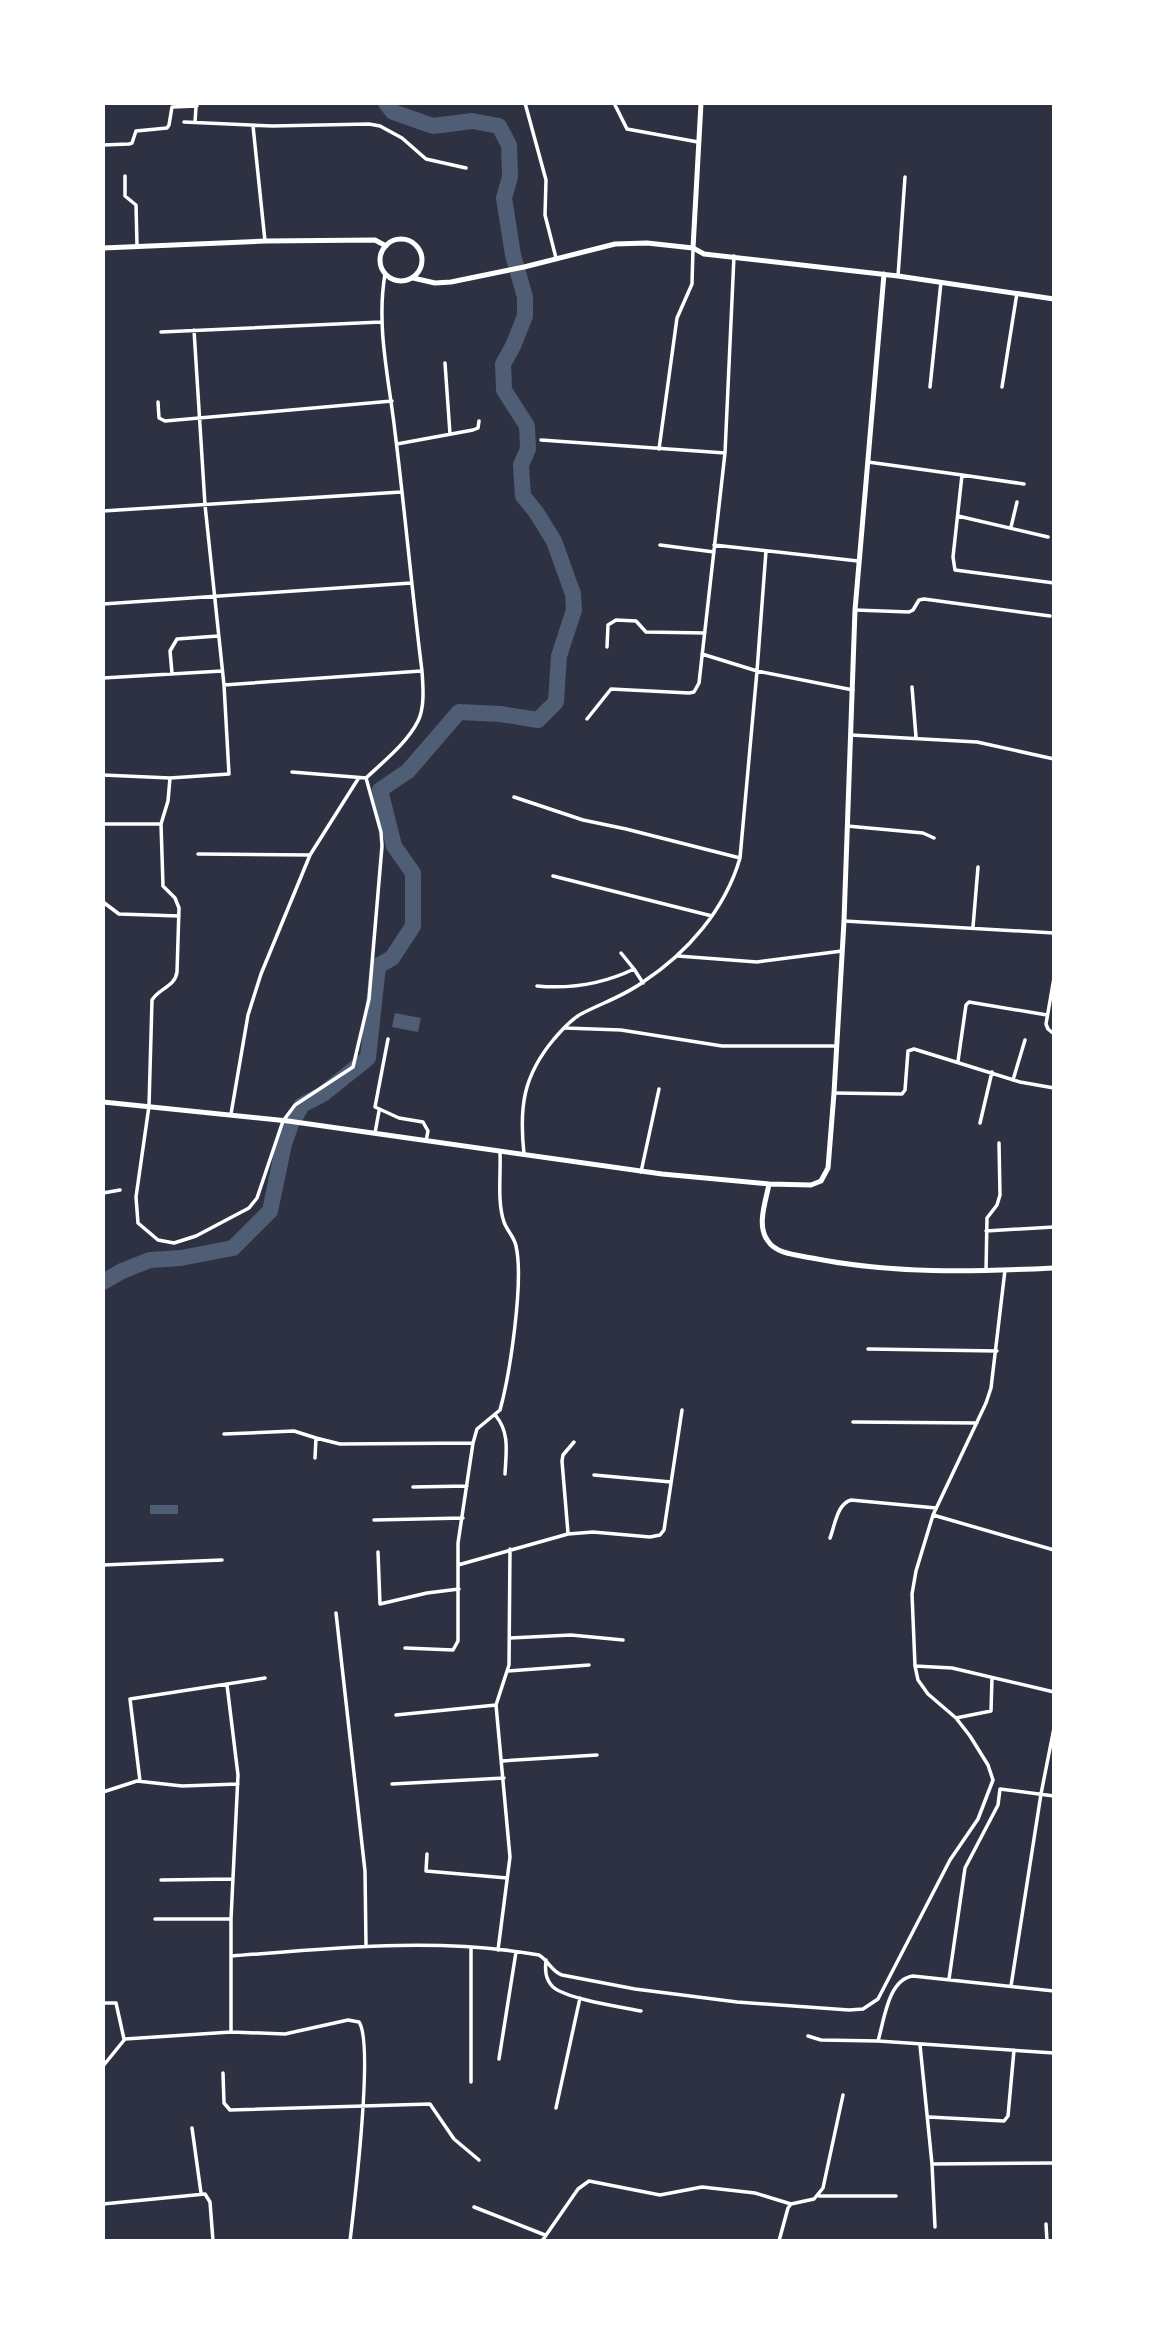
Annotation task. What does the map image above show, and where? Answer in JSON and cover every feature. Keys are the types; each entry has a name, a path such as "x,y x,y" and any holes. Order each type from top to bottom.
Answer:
{"street":[{"path":"525,103 545,176 545,215 556,258"},
{"path":"614,103 627,129 698,142"},
{"path":"659,449 677,318 692,284 701,103"},
{"path":"103,145 129,144 132,143 136,131 167,128 172,107 197,104 195,122"},
{"path":"184,122 253,126 369,124 380,126 402,138 426,159 466,168"},
{"path":"253,126 265,241"},
{"path":"125,176 125,195 136,205 137,245"},
{"path":"898,276 905,177"},
{"path":"103,248 265,241 375,240 386,246"},
{"path":"292,772 366,778 393,752 419,720 422,671 381,322 385,274 380,260 386,246 401,240 417,246 423,261 413,278"},
{"path":"385,274 400,281 413,278 443,282 524,267 615,244 635,242 693,248 704,254 898,276 1054,299"},
{"path":"587,719 609,690 690,693 694,692 699,683 725,453 734,256"},
{"path":"103,1102 286,1121 641,1172 769,1184 811,1185 821,1181 828,1168 838,1046 855,610 884,275"},
{"path":"930,387 941,282"},
{"path":"1002,387 1017,293"},
{"path":"161,331 381,322"},
{"path":"103,775 170,778 229,774 224,685 198,418 194,330"},
{"path":"444,363 450,434"},
{"path":"158,402 161,420 392,401"},
{"path":"397,444 476,429 479,421"},
{"path":"541,440 725,453"},
{"path":"868,462 1024,484"},
{"path":"962,475 953,558 956,570 1054,583"},
{"path":"103,511 401,492"},
{"path":"1011,527 1017,502"},
{"path":"958,516 1048,537"},
{"path":"660,545 713,552"},
{"path":"715,545 858,561"},
{"path":"524,1156 522,1119 525,1093 536,1063 563,1028 579,1015 643,983 678,956 712,916 731,883 740,858 766,551"},
{"path":"103,604 411,583"},
{"path":"855,610 909,612 919,600 924,599 1050,616"},
{"path":"607,647 608,625 616,620 636,621 646,632 705,633"},
{"path":"172,673 170,651 173,642 177,639 218,636"},
{"path":"702,654 757,671 853,690"},
{"path":"103,678 222,670"},
{"path":"224,685 422,671"},
{"path":"912,687 916,738"},
{"path":"850,735 977,742 1054,759"},
{"path":"170,778 168,801 161,824 163,886 177,902 177,976 175,981 154,995 152,1000 149,1106 136,1197 136,1219 143,1229 158,1240 181,1241 249,1208 257,1198 286,1121 295,1105 347,1074 355,1064 369,999 382,846 381,832 366,778"},
{"path":"231,1114 248,1015 261,974 310,855 358,779"},
{"path":"514,797 583,820 740,858"},
{"path":"103,824 161,824"},
{"path":"847,826 923,833 934,838"},
{"path":"198,854 310,855"},
{"path":"973,927 978,867"},
{"path":"553,876 712,916"},
{"path":"103,902 119,914 179,916"},
{"path":"844,921 1054,933"},
{"path":"678,956 757,962 842,951"},
{"path":"621,953 643,983"},
{"path":"537,986 558,988 587,984 611,979 634,969"},
{"path":"1054,978 1046,1027 1054,1034"},
{"path":"958,1061 966,1005 969,1002 1047,1016"},
{"path":"563,1028 621,1030 722,1046 838,1046"},
{"path":"374,1134 379,1111 375,1104 387,1039"},
{"path":"1011,1079 1025,1040"},
{"path":"834,1093 902,1094 905,1090 907,1053 910,1049 958,1061 1011,1079 1054,1088"},
{"path":"980,1123 992,1072"},
{"path":"641,1172 659,1089"},
{"path":"379,1111 423,1122 428,1131 426,1142"},
{"path":"986,1271 987,1218 1000,1195 999,1143"},
{"path":"405,1648 455,1649 458,1641 458,1543 473,1443 477,1429 500,1410 519,1276 516,1245 506,1229 502,1214 500,1153"},
{"path":"769,1184 763,1230 768,1242 779,1250 876,1269 986,1271 1054,1268"},
{"path":"103,1193 120,1190"},
{"path":"986,1231 1054,1227"},
{"path":"232,1956 366,1945 471,1948 539,1955 552,1970 562,1975 635,1989 737,2002 849,2010 863,2009 878,1999 950,1860 978,1819 993,1778 991,1769 956,1718 943,1709 921,1686 915,1666 913,1581 933,1515 991,1388 1005,1270"},
{"path":"868,1349 997,1351"},
{"path":"458,1565 568,1534 596,1532 650,1538 660,1535 664,1530 682,1410"},
{"path":"496,1416 504,1426 506,1436 505,1474"},
{"path":"853,1422 977,1423"},
{"path":"224,1434 294,1432 340,1444 473,1443"},
{"path":"314,1458 316,1438"},
{"path":"568,1534 562,1461 563,1455 574,1442"},
{"path":"594,1475 671,1482"},
{"path":"413,1487 467,1486"},
{"path":"830,1538 841,1508 845,1502 852,1500 936,1508"},
{"path":"933,1515 1054,1550"},
{"path":"374,1520 463,1518"},
{"path":"498,1950 510,1848 496,1705 507,1671 510,1638 510,1549"},
{"path":"378,1552 380,1604 427,1592 459,1589"},
{"path":"103,1565 222,1560"},
{"path":"336,1612 365,1876 366,1945"},
{"path":"510,1638 571,1635 623,1640"},
{"path":"507,1671 590,1665"},
{"path":"915,1666 952,1668 1054,1692"},
{"path":"140,1781 130,1699 265,1678"},
{"path":"956,1718 991,1711 992,1678"},
{"path":"227,1685 236,1750 237,1784 231,1919 231,2032"},
{"path":"396,1715 496,1705"},
{"path":"1011,1986 1054,1728"},
{"path":"502,1761 597,1755"},
{"path":"392,1784 504,1778"},
{"path":"103,1792 140,1781 181,1786 237,1784"},
{"path":"949,1979 965,1868 998,1805 1000,1789 1054,1796"},
{"path":"427,1854 426,1871 508,1878"},
{"path":"161,1880 233,1879"},
{"path":"155,1919 231,1919"},
{"path":"471,1948 471,2082"},
{"path":"499,2059 516,1952"},
{"path":"546,1960 546,1976 553,1987 580,1998 641,2011"},
{"path":"878,2041 891,1997 905,1977 949,1979 1054,1991"},
{"path":"556,2108 580,1998"},
{"path":"103,2003 112,2002 118,2006 122,2037 125,2039"},
{"path":"103,2066 125,2039 231,2032 285,2034 348,2020 359,2022 364,2030 363,2105 350,2241"},
{"path":"808,2036 821,2040 878,2041 1054,2053"},
{"path":"920,2044 932,2164 935,2227"},
{"path":"928,2117 1004,2121 1008,2116 1014,2050"},
{"path":"223,2073 224,2104 230,2110 430,2104 454,2139 479,2160"},
{"path":"819,2196 843,2095"},
{"path":"192,2128 201,2193"},
{"path":"932,2164 1054,2163"},
{"path":"542,2241 578,2189 589,2181 660,2195 694,2188 729,2190 755,2193 791,2204 810,2201 819,2196 896,2196"},
{"path":"103,2204 201,2193 210,2199 213,2241"},
{"path":"779,2241 791,2204"},
{"path":"474,2207 545,2235"},
{"path":"1046,2224 1047,2241"}],"water":[{"path":"395,1013 421,1018 418,1032 392,1027"},
{"path":"150,1505 178,1505 178,1514 150,1514"}],"waterway":[{"path":"103,1282 150,1260 181,1258 233,1248 270,1211 284,1144 291,1124 302,1105 323,1094 368,1058 378,966 392,958 413,926 413,873 394,846 380,790 408,771 459,712 500,714 538,720 556,702 559,656 574,610 573,594 554,541 523,496 521,465 528,449 527,426 504,390 503,364 525,316 525,297 513,255 504,198 510,177 509,145 499,126 472,121 433,126 393,112 386,103"}]}
